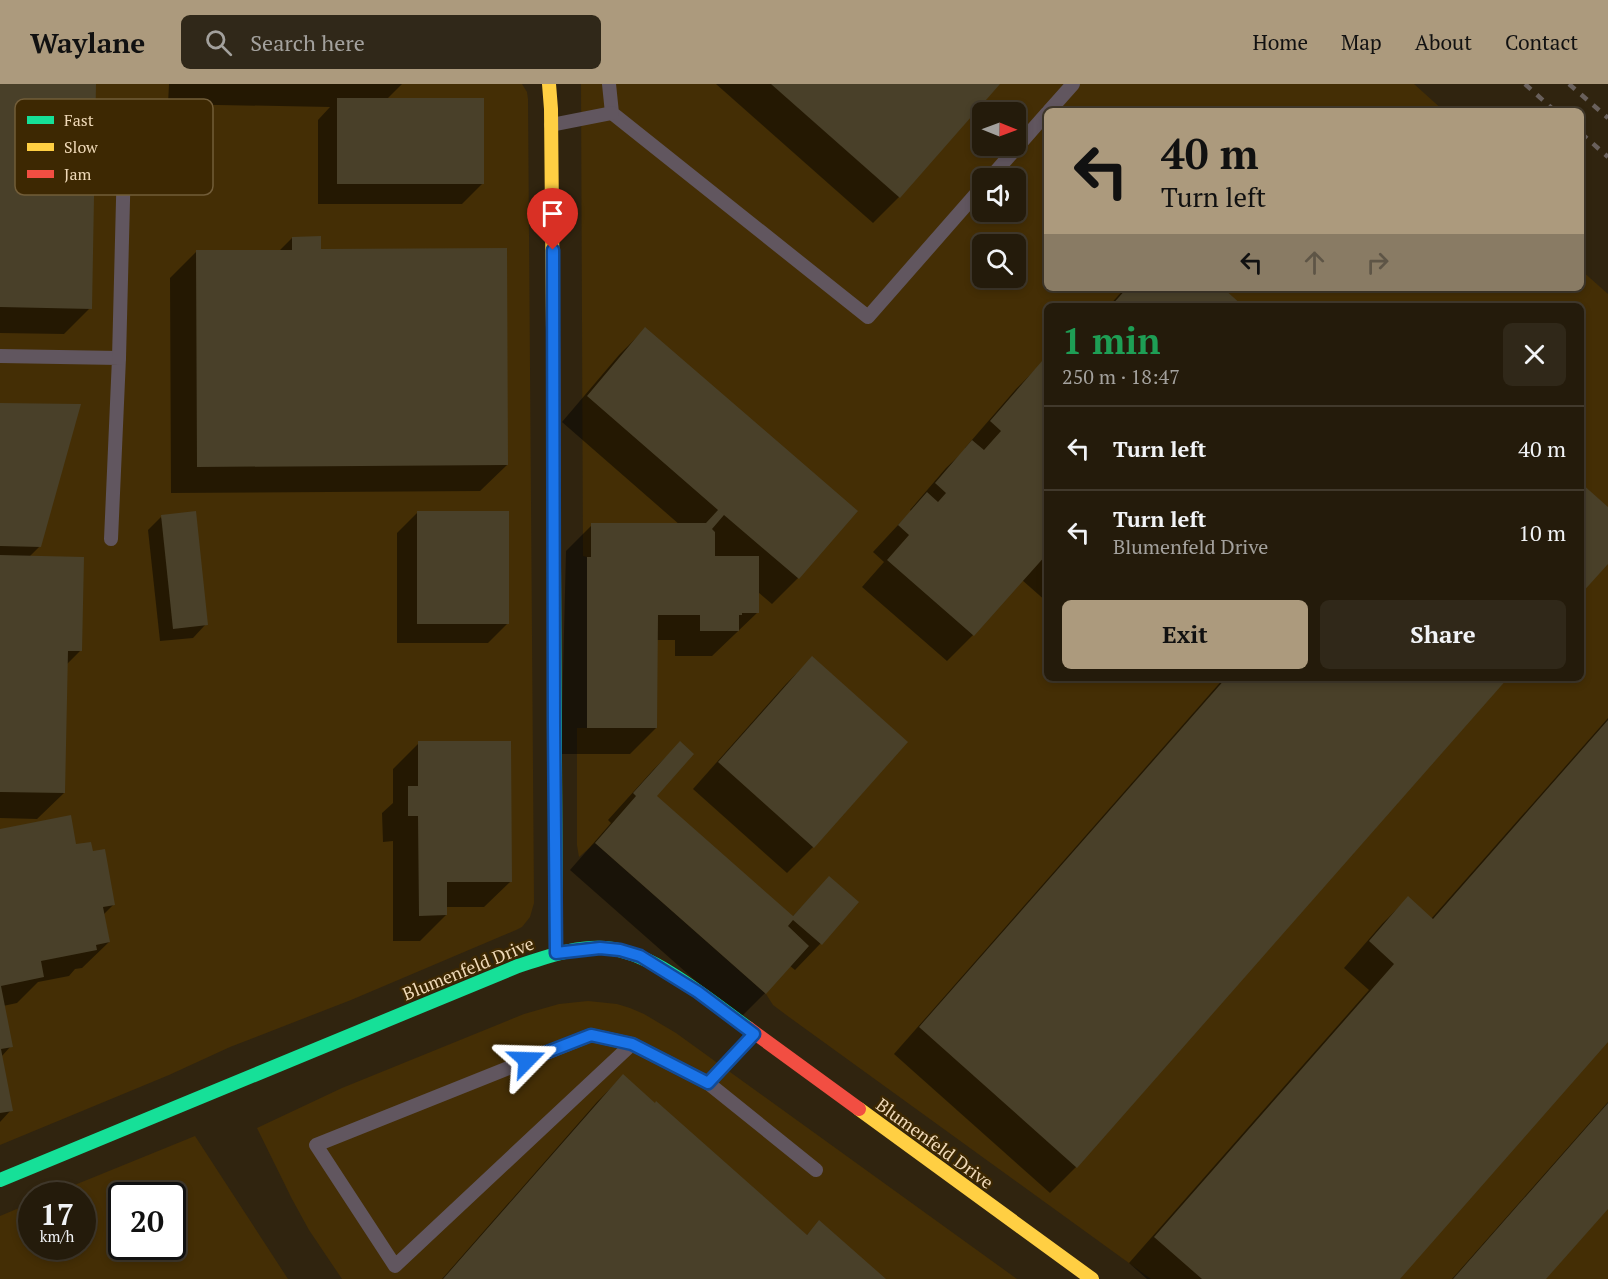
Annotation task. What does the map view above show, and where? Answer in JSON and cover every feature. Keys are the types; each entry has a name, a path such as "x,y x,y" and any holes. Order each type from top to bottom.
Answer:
{"street":[{"path":"549,84 553,228 556,953"},
{"name":"Blumenfeld Drive","path":"0,1180 518,966 556,953 600,948 620,950 640,956 698,992 1092,1279"}],"lane":[{"path":"609,84 612,113 868,317 972,198"},
{"path":"1052,108 1073,84"},
{"path":"551,125 612,113"},
{"path":"999,168 1044,117"},
{"path":"111,539 123,195"},
{"path":"0,356 119,358"},
{"path":"708,1083 754,1034"},
{"path":"632,1044 395,1266 316,1146 591,1035 632,1044 708,1083 816,1170"}],"shaded area":[{"path":"0,84 522,84 528,99 534,903 530,917 522,927 516,930 351,1000 230,1047 169,1075 0,1145"},
{"path":"581,84 1414,84 1441,108 1044,108 1044,291 1584,291 1584,273 1608,294 1608,1279 1151,1279 773,1005 766,994 595,843 579,857 577,845 577,728 587,728 587,557 583,556"},
{"path":"588,1001 617,1004 630,1008 676,1033 1017,1279 342,1279 309,1230 257,1128 342,1088 524,1014 559,1004"},
{"path":"195,1136 288,1279 0,1279 0,1216 18,1208 18,1260 96,1260 96,1182 82,1182"}],"building":[{"path":"0,84 96,84 96,99 15,99 15,195 94,195 92,309 0,307"},
{"path":"771,84 1000,84 984,102 972,102 972,116 900,198"},
{"path":"337,98 484,98 484,184 337,184"},
{"path":"321,236 321,249 507,248 508,465 197,467 196,250 292,250 292,237"},
{"path":"1124,291 1226,291 1240,303 1114,303"},
{"path":"645,327 858,511 799,579 724,515 712,529 715,532 715,556 759,556 759,613 739,615 739,631 700,631 700,615 658,615 657,728 587,728 587,557 591,557 591,523 706,523 718,510 587,396"},
{"path":"1042,361 1044,363 1044,557 974,636 887,560 909,535 898,525 927,492 938,502 946,493 935,483 972,440 984,450 1001,431 990,421"},
{"path":"0,403 81,404 41,547 0,546"},
{"path":"1584,486 1608,507 1608,564 1584,591"},
{"path":"196,511 208,625 173,629 161,515"},
{"path":"417,511 509,511 509,624 417,624"},
{"path":"0,555 84,557 82,651 68,651 65,793 0,792"},
{"path":"812,656 908,742 814,848 718,762"},
{"path":"1223,681 1505,681 1077,1168 919,1027"},
{"path":"1608,720 1608,1042 1400,1279 1202,1279 1154,1237 1394,964 1369,941 1408,896 1433,919"},
{"path":"418,741 511,741 512,882 447,882 447,915 419,916 418,816 408,816 408,786 418,786"},
{"path":"680,741 694,754 657,796 793,916 829,876 859,902 822,945 793,920 788,926 809,946 766,994 595,843 636,796 633,793"},
{"path":"71,815 76,844 91,842 93,851 105,849 115,905 103,907 110,942 96,945 97,950 41,961 44,977 1,986 13,1047 1,1049 13,1111 0,1113 0,829"},
{"path":"623,1074 807,1235 819,1220 886,1279 443,1279"},
{"path":"1608,1103 1608,1209 1546,1279 1453,1279"}],"railway":[{"path":"1525,84 1552,108"},
{"path":"1569,84 1608,118"},
{"path":"1584,136 1608,157"}],"traffic: fast":[{"path":"554,564 556,953"},
{"path":"0,1180 518,966 565,952 589,948 613,949 647,960 684,981 748,1028"}],"traffic: slow":[{"path":"549,84 553,329"},
{"path":"859,1109 1092,1279"}],"traffic: jam":[{"path":"553,329 554,564"},
{"path":"748,1028 859,1109"}],"route":[{"path":"527,1060 591,1035 632,1044 708,1083 754,1034 698,992 640,956 620,950 600,948 556,953 553,250"}]}
